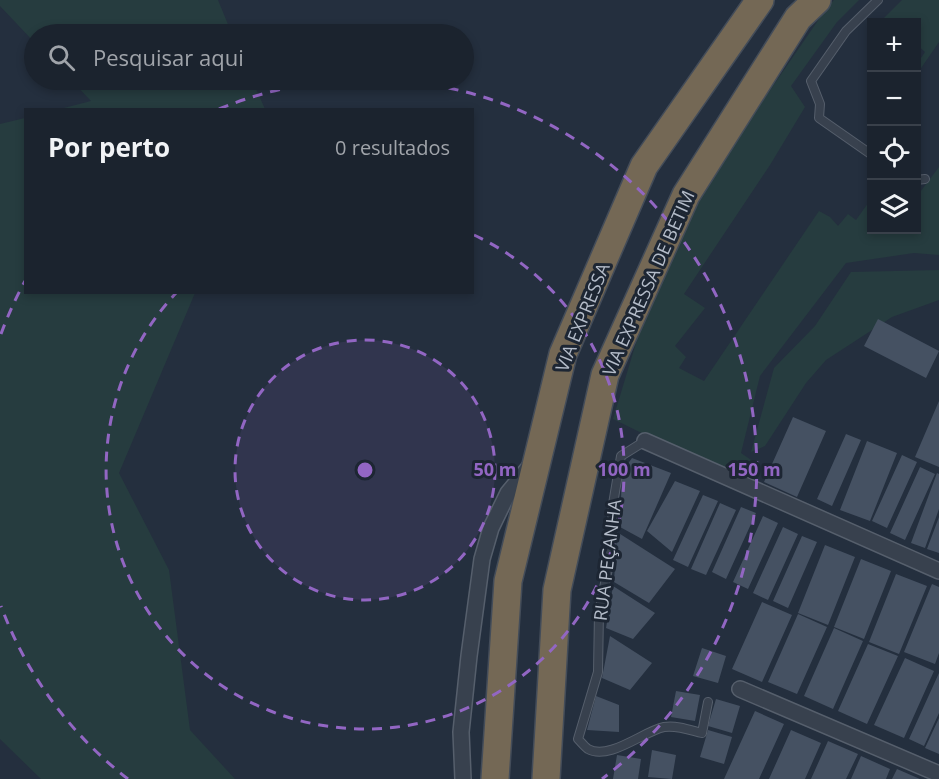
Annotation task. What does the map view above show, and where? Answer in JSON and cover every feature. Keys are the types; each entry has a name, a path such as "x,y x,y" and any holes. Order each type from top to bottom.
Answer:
{"highway":[{"name":"VIA EXPRESSA","path":"495,779 508,581 563,354 644,166 760,0"},
{"name":"VIA EXPRESSA DE BETIM","path":"546,779 557,591 605,375 686,195 798,18 817,0"}],"street":[{"name":"RUA PEÇANHA","path":"645,441 939,571"},
{"path":"463,779 461,732 482,559 491,528 508,493 538,456"},
{"path":"740,689 939,774"}],"lane":[{"path":"867,152 819,118 819,104 810,81 846,31 878,0"},
{"name":"RUA PEÇANHA","path":"645,441 621,456 613,504 610,559 599,612 598,672 578,739 589,750 602,752 623,746 663,728 680,728 702,733 708,702"}],"green space":[{"path":"0,0 218,0 228,24 24,24 24,31 0,6"},
{"path":"834,0 859,0 837,22 791,86 805,107 770,165 684,294 705,308 675,346 686,357 679,368 704,381 819,211 830,217 838,226 848,214 856,220 867,205 867,234 921,234 921,191 939,167 939,255 914,253 846,263 760,376 741,453 754,462 744,483 613,419 642,323 666,255 713,173"},
{"path":"902,0 939,0 939,42 921,68 921,58 925,52 921,48 921,18 884,18"},
{"path":"81,90 256,90 265,108 64,108 91,101"},
{"path":"24,118 24,294 195,294 119,473 169,570 190,730 235,779 41,779 0,739 0,124"},
{"path":"939,270 939,300 892,317 826,360 806,383 765,446 751,452 774,368 815,326 851,272"}],"building":[{"path":"878,319 939,351 926,378 864,346"},
{"path":"939,401 939,467 915,457"},
{"path":"793,417 826,431 797,497 764,482"},
{"path":"846,434 861,440 832,506 817,499"},
{"path":"867,441 897,453 870,521 840,510"},
{"path":"902,455 917,462 887,528 872,521"},
{"path":"632,458 671,473 642,539 620,527 622,472"},
{"path":"920,467 935,474 905,540 890,533"},
{"path":"937,473 939,474 939,509 925,548 911,543"},
{"path":"675,481 700,491 672,552 647,531"},
{"path":"703,495 718,501 688,567 673,560"},
{"path":"720,503 736,510 706,575 691,569"},
{"path":"741,507 756,513 726,579 712,572"},
{"path":"763,516 778,523 748,589 733,582"},
{"path":"939,517 939,553 927,549"},
{"path":"783,527 798,534 768,600 753,593"},
{"path":"617,532 675,569 649,603 614,582"},
{"path":"802,536 817,542 788,608 773,601"},
{"path":"825,545 855,557 828,625 798,613"},
{"path":"861,559 891,571 864,639 834,627"},
{"path":"896,574 927,586 899,654 869,642"},
{"path":"932,584 939,587 939,653 935,664 904,652"},
{"path":"613,586 655,613 633,639 606,628"},
{"path":"762,602 792,615 762,682 732,669"},
{"path":"798,614 827,627 797,694 768,682"},
{"path":"834,628 863,641 833,709 804,696"},
{"path":"610,636 652,663 630,690 602,678"},
{"path":"868,644 898,656 867,724 838,711"},
{"path":"702,648 726,656 718,683 693,676"},
{"path":"905,658 934,671 904,738 874,725"},
{"path":"939,673 939,713 924,746 909,739"},
{"path":"676,691 700,695 695,721 671,717"},
{"path":"596,696 619,705 619,732 587,730"},
{"path":"716,699 740,706 732,733 708,726"},
{"path":"755,711 784,724 759,779 724,779"},
{"path":"939,718 939,754 925,748"},
{"path":"708,730 732,737 724,764 700,757"},
{"path":"791,730 821,743 805,779 769,779"},
{"path":"828,741 858,754 846,779 811,779"},
{"path":"652,750 676,755 672,779 648,777"},
{"path":"617,755 641,759 638,779 613,779"},
{"path":"861,756 890,769 886,779 851,779"},
{"path":"897,769 920,779 892,779"}]}
